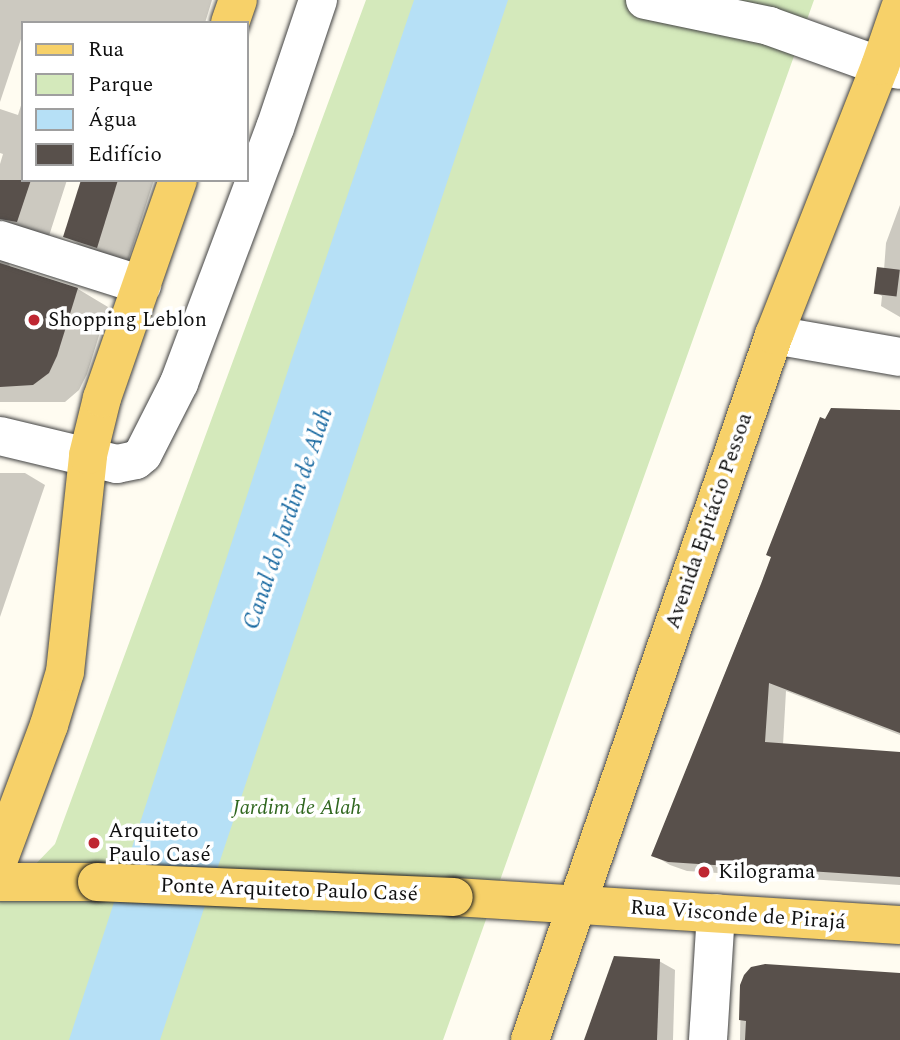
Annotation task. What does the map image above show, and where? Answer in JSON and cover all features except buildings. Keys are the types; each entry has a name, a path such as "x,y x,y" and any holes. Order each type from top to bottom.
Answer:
{"main road":[{"path":"231,21 238,0"},
{"name":"Avenida Epitácio Pessoa","path":"530,1040 774,335 890,68 900,8"},
{"path":"0,856 49,725 65,672 88,455 102,398 177,182"},
{"name":"Ponte Arquiteto Paulo Casé","path":"0,882 97,882 454,897 577,905"},
{"name":"Rua Visconde de Pirajá","path":"577,905 900,925"}],"street":[{"path":"0,436 128,464 136,460 154,437 179,383 260,167 318,0"},
{"path":"645,0 769,26 890,68"},
{"path":"0,240 142,285"},
{"path":"774,335 900,357"},
{"path":"708,1040 716,913"}],"green space":[{"name":"Jardim de Alah","path":"366,0 814,0 443,1040 0,1040 0,901 55,844"}],"water":[{"name":"Canal do Jardim de Alah","path":"414,0 508,0 160,1040 69,1040 291,361"}],"place":[{"name":"Shopping Leblon","path":"34,320"},
{"name":"Arquiteto Paulo Casé","path":"94,843"},
{"name":"Kilograma","path":"704,872"}]}
